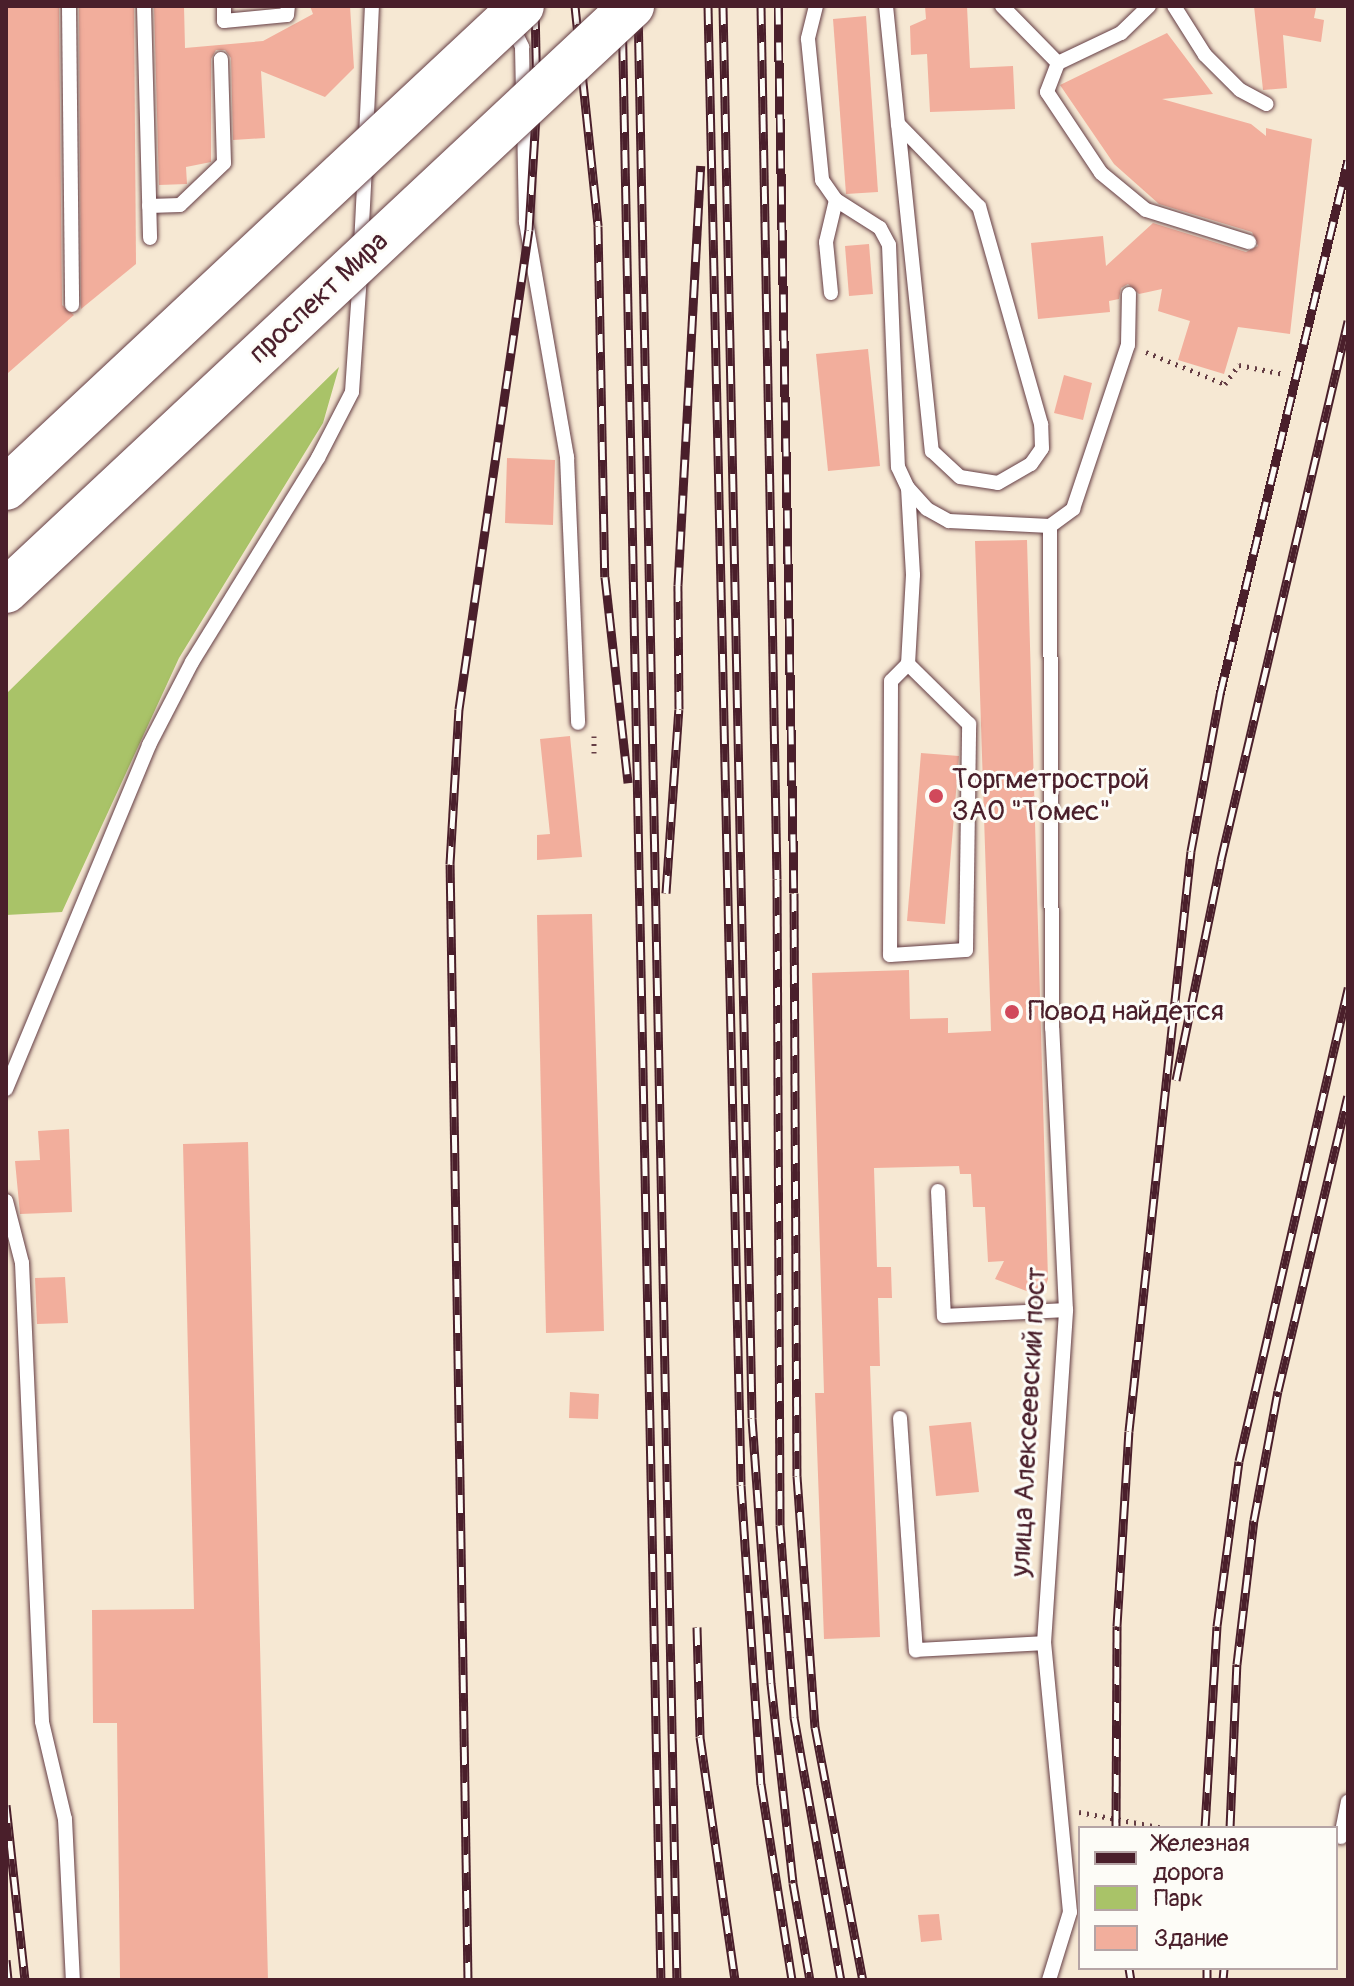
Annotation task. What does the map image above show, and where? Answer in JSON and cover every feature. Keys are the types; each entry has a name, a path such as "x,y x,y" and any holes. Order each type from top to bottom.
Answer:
{"main road":[{"path":"6,488 522,6"},
{"name":"проспект Мира","path":"6,591 632,6"}],"lane":[{"path":"69,6 72,305"},
{"path":"144,6 150,238"},
{"path":"224,6 224,21 287,15 288,6"},
{"path":"6,1089 149,745 192,662 318,458 352,392 372,6"},
{"path":"492,6 510,22 522,47 526,222 567,457 578,723"},
{"path":"816,6 808,39 822,180 836,200 880,228 889,245 898,467 908,488 927,509 949,521 1050,526 1073,509 1128,345 1129,294"},
{"path":"886,6 898,124 932,451 960,477 998,483 1031,464 1042,448 1041,424 979,207 898,124"},
{"path":"1002,6 1058,63"},
{"path":"1149,6 1121,33 1058,63 1047,92 1101,173 1146,210 1249,242"},
{"path":"1174,6 1205,55 1240,90 1266,104"},
{"path":"149,206 180,205 224,163 221,59"},
{"path":"831,293 826,242 836,200"},
{"path":"908,488 913,575 908,664 891,681 890,955 966,950 969,724 908,664"},
{"name":"улица Алексеевский пост","path":"1049,1980 1070,1912 1044,1643 1066,1310 1052,1028 1050,526"},
{"path":"938,1191 944,1316 1066,1310"},
{"path":"6,1201 22,1263 42,1722 65,1819 73,1980"},
{"path":"900,1418 916,1650 1044,1643"},
{"path":"1341,1837 1348,1802"}],"path":[{"path":"1128,345 1225,384 1239,365 1284,374"},
{"path":"1093,1814 1154,1826"}],"green space":[{"path":"339,367 323,423 179,658 62,912 6,915 6,694"}],"building":[{"path":"6,6 59,8 62,305 74,315 8,373"},
{"path":"134,6 136,264 81,309 79,7"},
{"path":"154,6 184,6 185,48 263,41 313,14 310,6 350,6 354,68 325,97 261,71 265,138 233,140 231,58 225,50 216,50 211,59 211,162 186,167 187,184 159,185"},
{"path":"925,6 967,6 970,68 1013,66 1015,109 930,112 927,54 911,55 910,26 926,19"},
{"path":"1254,6 1316,8 1314,18 1324,20 1321,42 1283,35 1287,88 1263,90"},
{"path":"866,16 878,192 846,194 833,19"},
{"path":"1167,33 1213,94 1162,99 1251,124 1266,136 1266,128 1312,139 1290,334 1238,327 1224,374 1178,360 1190,321 1158,311 1162,289 1139,294 1128,284 1121,288 1119,299 1109,301 1110,312 1038,319 1031,243 1103,236 1106,266 1153,223 1246,252 1258,246 1252,232 1159,204 1114,164 1060,85"},
{"path":"869,244 873,294 849,296 845,246"},
{"path":"868,349 880,466 828,471 816,354"},
{"path":"1064,375 1092,383 1083,420 1054,413"},
{"path":"507,458 555,460 553,525 505,523"},
{"path":"1027,540 1048,1279 1042,1297 995,1279 1004,1261 988,1262 985,1207 973,1207 971,1174 960,1174 959,1166 874,1168 877,1267 891,1267 892,1298 878,1298 880,1366 870,1366 880,1637 824,1639 815,1393 824,1393 812,973 909,970 910,1019 948,1018 948,1033 991,1031 975,541"},
{"path":"570,736 582,857 537,860 537,835 550,834 540,739"},
{"path":"921,753 959,756 945,924 907,921"},
{"path":"592,914 604,1331 546,1333 537,915"},
{"path":"69,1129 72,1212 20,1214 15,1161 40,1160 38,1131"},
{"path":"248,1142 268,1980 120,1980 117,1723 93,1723 92,1610 194,1609 183,1144"},
{"path":"65,1277 68,1323 37,1324 35,1278"},
{"path":"570,1392 599,1394 598,1419 569,1418"},
{"path":"971,1422 979,1492 936,1496 929,1426"},
{"path":"939,1914 942,1940 921,1942 918,1915"}],"railway":[{"path":"468,1980 450,864 459,709 529,230 537,101 535,6"},
{"path":"575,6 598,226 605,577 628,783"},
{"path":"622,6 661,1980"},
{"path":"638,6 677,1980"},
{"path":"708,6 741,1485 761,1784 792,1980"},
{"path":"723,6 752,1418 771,1683 793,1883 810,1980"},
{"path":"761,6 777,879 780,1525 794,1717 841,1980"},
{"path":"778,6 794,893 797,1476 815,1727 863,1980"},
{"path":"1116,1826 1117,1626 1129,1431 1191,851 1220,694 1348,160"},
{"path":"666,893 679,709 678,585 701,166"},
{"path":"1176,1080 1221,860 1348,321"},
{"path":"1205,1826 1217,1626 1239,1461 1348,987"},
{"path":"1230,1826 1237,1664 1254,1520 1278,1391 1348,1096"},
{"path":"697,1627 700,1737 735,1980"},
{"path":"6,1805 25,1980"},
{"path":"6,1960 8,1980"},
{"path":"1129,1970 1131,1980"},
{"path":"1207,1970 1207,1980"},
{"path":"1223,1980 1224,1970"}],"place":[{"name":"Торгметрострой ЗАО \"Томес\"","path":"936,796"},
{"name":"Повод найдется","path":"1012,1012"}]}
